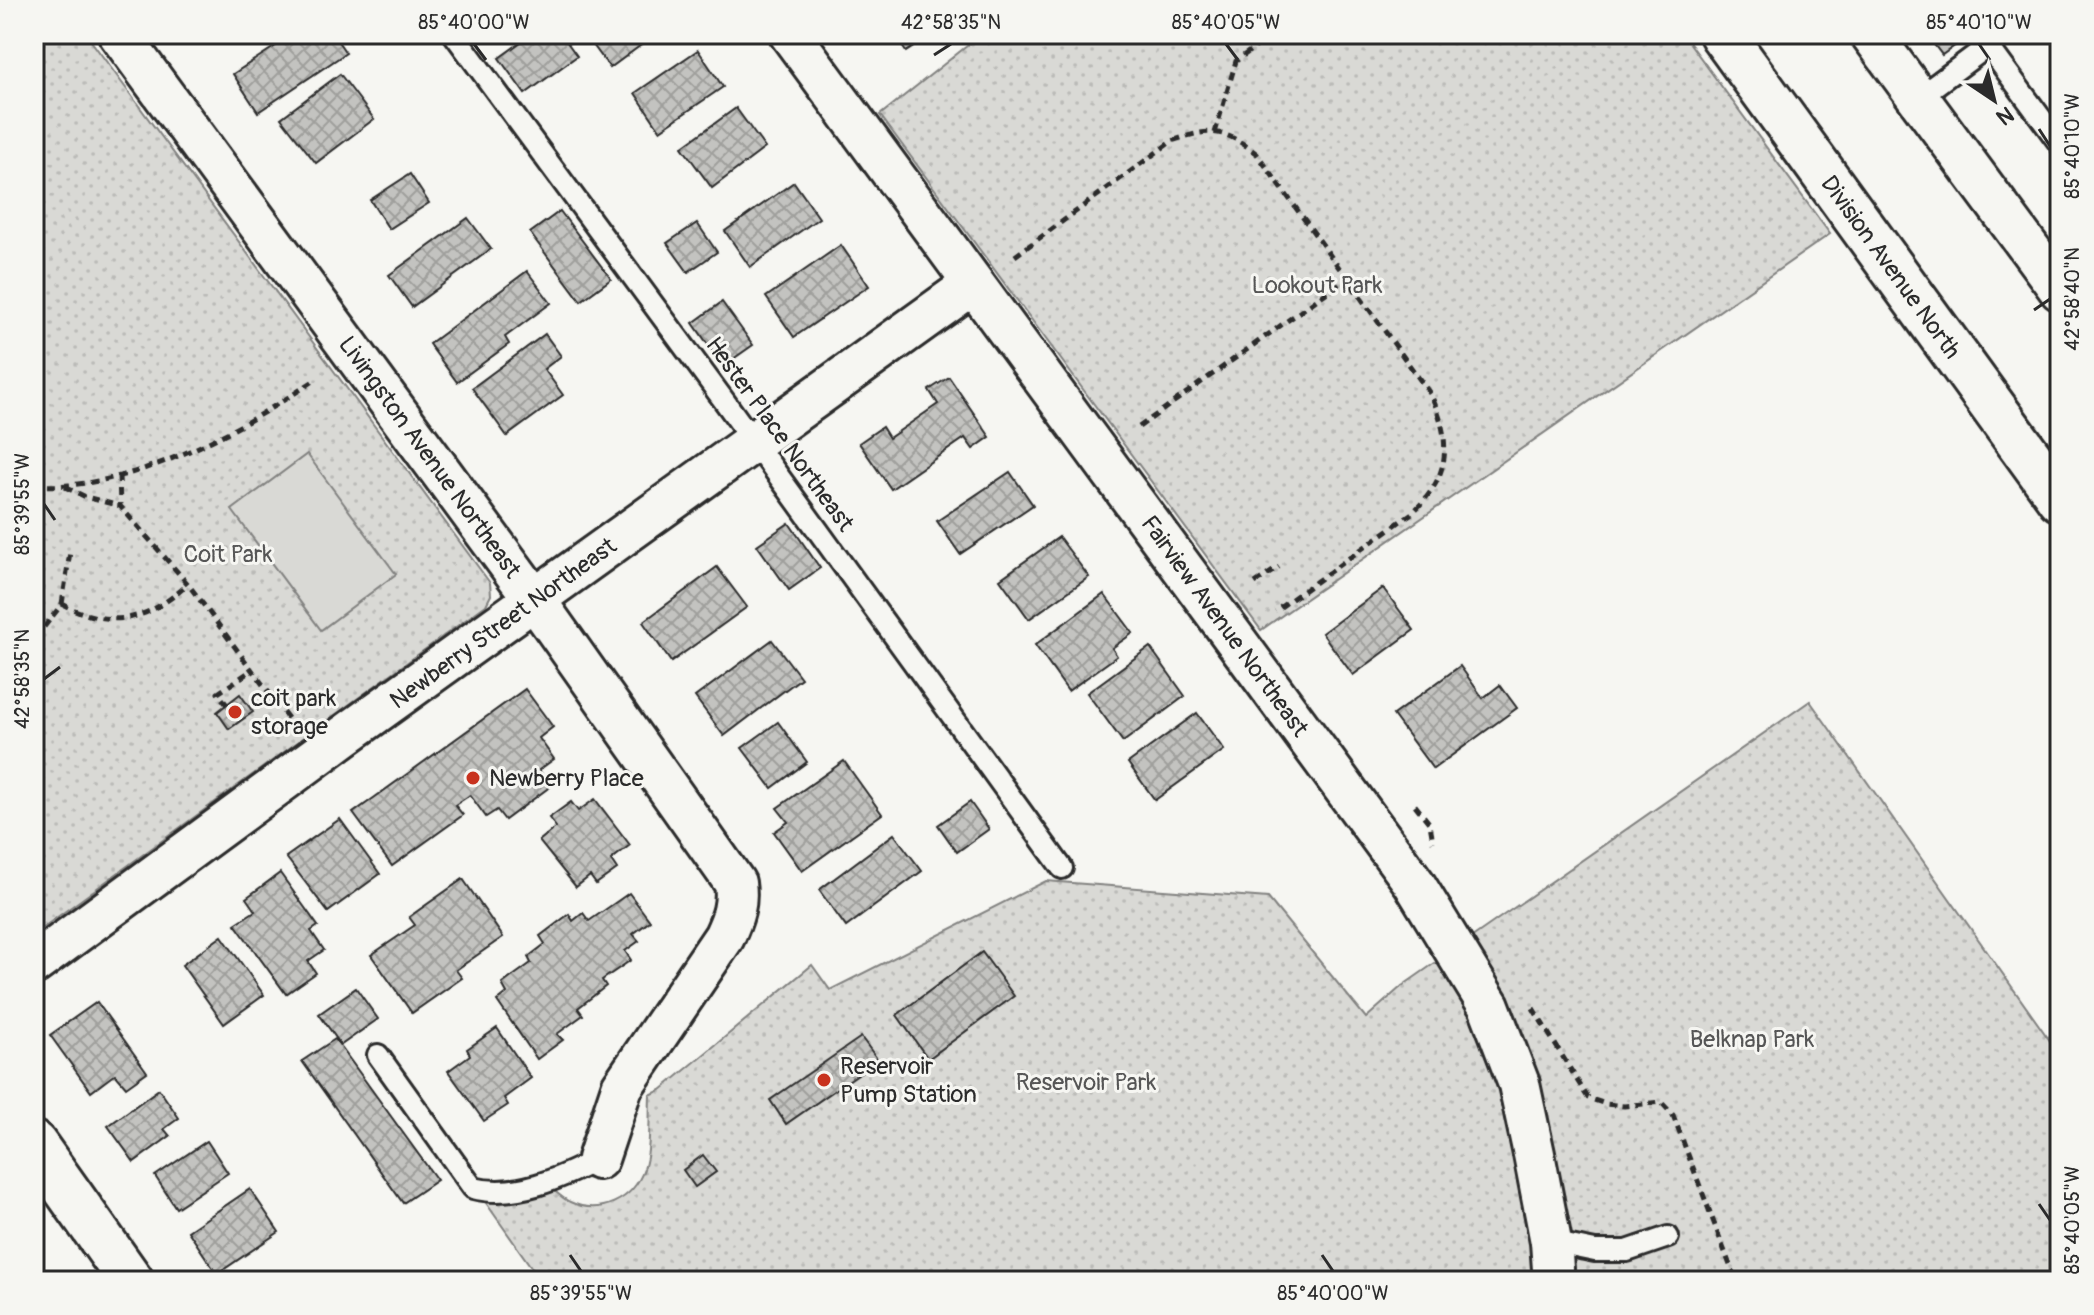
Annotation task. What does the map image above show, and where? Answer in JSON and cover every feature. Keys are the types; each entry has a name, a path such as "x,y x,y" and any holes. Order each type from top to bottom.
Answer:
{"main road":[{"name":"Division Avenue North","path":"1722,34 2060,499"},
{"path":"34,1144 131,1281"}],"street":[{"name":"Livingston Avenue Northeast","path":"119,34 535,600 735,883 737,900 724,937 622,1087 598,1159"},
{"name":"Fairview Avenue Northeast","path":"790,34 1414,883 1489,1006 1519,1084 1552,1256"},
{"path":"1871,34 2060,290"},
{"name":"Newberry Street Northeast","path":"34,964 344,736 973,284"}],"lane":[{"name":"Hester Place Northeast","path":"454,34 1062,868"},
{"path":"1918,98 1996,40 2060,144"},
{"path":"378,1055 473,1188 499,1191 548,1182 598,1159"},
{"path":"1552,1256 1627,1251 1668,1237"}],"path":[{"path":"1215,133 1236,61 1273,34"},
{"path":"1015,256 1172,141 1193,133 1233,135 1257,154 1431,395 1445,435 1444,464 1428,497 1412,513 1275,611"},
{"path":"1139,427 1347,278"},
{"path":"34,485 63,486 119,475 188,452 254,420 315,380"},
{"path":"119,475 120,506"},
{"path":"63,486 86,497 120,506 188,584 290,721"},
{"path":"44,627 62,604 70,552"},
{"path":"1255,583 1279,567"},
{"path":"62,604 94,619 130,619 169,601 188,584"},
{"path":"227,705 218,693 252,670"},
{"path":"1415,805 1430,824 1432,842 1439,851"},
{"path":"1526,995 1588,1098 1624,1106 1661,1102 1673,1115 1736,1281"}],"green space":[{"name":"Coit Park","path":"34,34 86,34 490,583 491,595 486,605 34,934"},
{"name":"Lookout Park","path":"982,34 1683,34 1830,234 1261,630 880,115"},
{"path":"307,454 396,574 321,630 232,510"},
{"path":"1810,701 2060,1055 2060,1281 541,1281 484,1200 550,1187 567,1201 581,1206 604,1206 624,1197 644,1169 649,1143 650,1095 661,1090 812,965 830,990 1046,881 1268,898 1366,1018 1402,986"}],"building":[{"path":"294,34 333,34 346,53 258,112 233,74"},
{"path":"532,34 561,34 577,56 525,94 499,58"},
{"path":"585,34 656,34 610,68"},
{"path":"894,34 934,34 906,52"},
{"path":"1926,34 1971,34 1942,55"},
{"path":"698,50 723,87 660,130 635,93"},
{"path":"340,74 374,119 316,163 281,118"},
{"path":"736,108 765,148 712,188 682,147"},
{"path":"410,174 429,203 389,229 370,200"},
{"path":"794,182 819,218 750,267 725,231"},
{"path":"560,211 611,279 581,301 530,233"},
{"path":"468,218 491,249 412,307 389,275"},
{"path":"697,223 717,252 688,272 667,243"},
{"path":"841,245 869,286 794,337 766,297"},
{"path":"527,271 551,303 505,337 509,344 457,382 429,344"},
{"path":"722,302 753,345 723,366 693,323"},
{"path":"545,334 561,356 544,369 563,395 507,436 472,388"},
{"path":"949,377 990,437 973,449 965,438 891,489 859,443 882,427 889,438 938,404 929,390"},
{"path":"1010,472 1033,505 960,554 937,521"},
{"path":"789,523 820,568 789,590 757,545"},
{"path":"1059,537 1089,577 1029,619 1000,579"},
{"path":"717,567 747,607 671,662 643,622"},
{"path":"1383,588 1414,630 1353,675 1322,633"},
{"path":"1104,594 1133,633 1112,648 1117,656 1068,691 1035,645"},
{"path":"772,640 801,678 724,736 695,697"},
{"path":"1150,647 1185,696 1123,742 1087,693"},
{"path":"1460,666 1483,698 1500,685 1517,708 1433,769 1393,715"},
{"name":"Newberry Place","path":"525,689 553,727 539,738 554,759 539,770 551,786 505,820 497,810 486,817 470,795 455,805 463,815 392,866 353,813"},
{"name":"coit park storage","path":"240,694 253,712 229,729 217,712"},
{"path":"1197,713 1224,750 1155,800 1128,763"},
{"path":"778,722 807,762 772,788 742,748"},
{"path":"844,761 882,814 802,871 774,832 788,822 777,808"},
{"path":"595,799 630,845 611,860 617,869 596,884 590,876 576,887 539,841 556,827 549,818 571,802 578,811"},
{"path":"970,802 989,829 957,852 938,825"},
{"path":"340,819 380,874 328,912 286,857"},
{"path":"894,834 922,871 846,927 819,890"},
{"path":"280,873 318,926 311,931 324,950 308,961 316,973 286,994 235,924 255,911 246,898"},
{"path":"463,879 503,937 456,970 462,978 412,1013 371,955 415,925 409,917"},
{"path":"629,893 650,921 633,934 639,941 625,951 631,960 602,980 606,986 578,1008 583,1015 557,1034 563,1040 537,1059 497,1001 507,993 502,984 531,963 528,957 545,944 540,936 569,914 573,921 583,913 589,921"},
{"path":"222,936 264,995 224,1024 182,965"},
{"path":"982,952 1014,996 928,1059 897,1015"},
{"path":"356,988 378,1019 341,1045 319,1014"},
{"path":"97,1002 147,1072 126,1087 115,1074 91,1092 50,1035"},
{"path":"497,1028 531,1078 504,1098 508,1105 484,1121 448,1071 470,1055 467,1049"},
{"name":"Reservoir Pump Station","path":"861,1037 878,1060 786,1124 770,1100"},
{"path":"335,1039 437,1180 403,1203 302,1061"},
{"path":"159,1089 179,1118 164,1129 170,1136 134,1162 108,1126"},
{"path":"207,1141 228,1173 176,1208 155,1176"},
{"path":"703,1155 716,1172 695,1187 683,1170"},
{"path":"250,1189 279,1232 217,1274 188,1231"},
{"path":"34,1254 47,1273 36,1281 34,1281"}],"place":[{"name":"coit park storage","path":"235,712"},
{"name":"Newberry Place","path":"473,778"},
{"name":"Reservoir Pump Station","path":"824,1080"}],"park label":[{"name":"Belknap Park","path":"1752,1039"},
{"name":"Reservoir Park","path":"1086,1082"}]}
